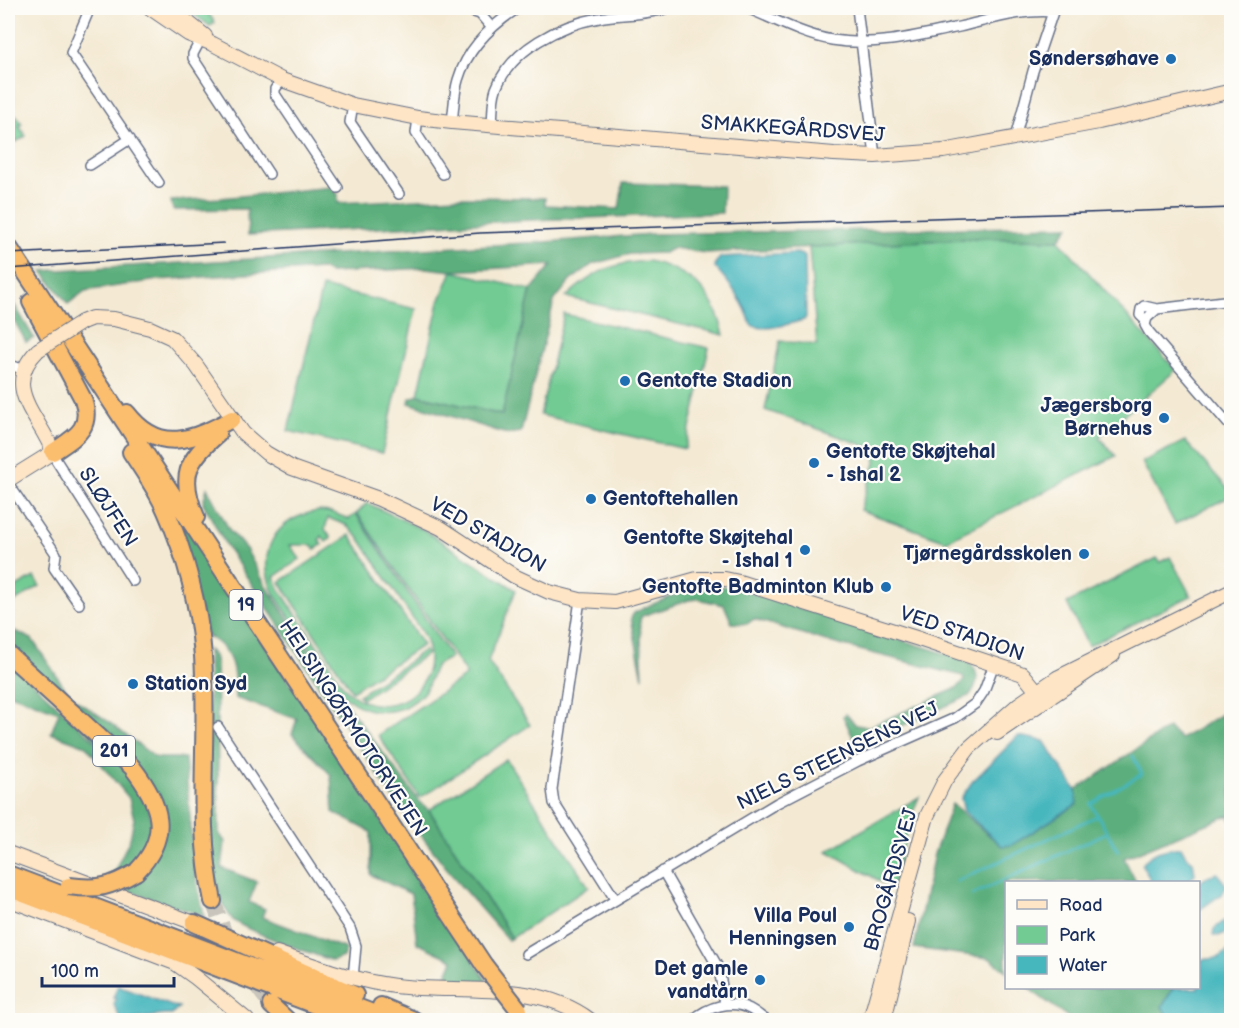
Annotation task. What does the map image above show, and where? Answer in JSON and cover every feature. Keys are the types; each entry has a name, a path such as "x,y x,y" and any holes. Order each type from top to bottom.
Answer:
{"highway":[{"name":"HELSINGØRMOTORVEJEN","path":"8,246 484,965 523,1015"},
{"path":"8,266 139,465 165,509 181,552 195,600 203,656 204,847 213,901"},
{"path":"32,302 83,399 86,411 84,425 78,435 53,452"},
{"path":"68,338 99,371 129,416 143,429 154,435 175,441 195,438 232,418"},
{"path":"209,549 191,505 187,478 195,455 232,418"},
{"name":"201","path":"8,654 132,766 147,786 158,817 158,835 155,847 148,859 135,872 119,882 102,888 69,886 8,863"},
{"path":"8,874 391,1020"},
{"path":"8,888 354,1020"},
{"path":"194,923 414,1020"},
{"path":"175,963 213,974 270,996 321,1008"},
{"path":"271,1005 287,1020"}],"street":[{"path":"90,8 71,53 159,183"},
{"name":"SMAKKEGÅRDSVEJ","path":"150,8 188,34 207,41 282,80 353,105 418,118 492,126 875,156 943,151 1015,138 1100,122 1232,91"},
{"name":"SMAKKEGÅRDSVEJ","path":"170,8 207,41"},
{"path":"461,8 480,14 492,28"},
{"path":"452,122 458,80 466,61 492,28 518,8"},
{"path":"492,126 495,92 501,79 512,64 529,48 549,35 572,25 598,18 668,8"},
{"path":"747,8 831,40 861,43 926,34 1024,12 1054,10 1033,71 1015,138"},
{"path":"857,8 875,156"},
{"path":"207,41 192,54 193,58 269,174"},
{"path":"282,80 275,89 275,94 338,188"},
{"path":"353,105 350,122 399,194"},
{"path":"418,118 416,133 443,174"},
{"path":"90,165 130,139"},
{"path":"1232,300 1153,308 1145,325 1181,367 1185,376 1232,428"},
{"name":"VED STADION","path":"24,370 38,350 92,318 114,319 150,328 172,338 196,365 232,418 254,445 292,468 379,499 441,528 514,576 549,592 580,600 615,602 697,579 725,579 778,594 1023,674 1041,695"},
{"path":"8,364 24,370 23,396 53,452 8,481 56,554 54,568 80,604"},
{"name":"SLØJFEN","path":"53,452 134,581"},
{"name":"BROGÅRDSVEJ","path":"870,1020 927,816 950,772 969,748 1001,719 1041,695 1129,643 1232,591"},
{"path":"580,600 553,796 560,815 615,899"},
{"name":"NIELS STEENSENS VEJ","path":"526,954 750,818 815,783 955,718 976,703 984,691 994,664"},
{"name":"BROGÅRDSVEJ","path":"884,1020 929,834 943,800 961,769 986,740 1041,695"},
{"path":"218,727 350,928 356,946 353,978"},
{"path":"8,853 194,923 353,978 427,990 494,990 516,993 561,1003 590,1020"},
{"path":"663,871 719,969 724,1004"},
{"path":"8,899 175,963 247,1020"},
{"path":"693,1020 724,1004 751,1009 766,1020"}],"green space":[{"path":"185,8 205,8 215,23 210,26"},
{"path":"16,115 22,124 19,126 26,136 16,142 8,129 8,121"},
{"path":"623,183 723,186 722,213 530,220 248,235 247,209 173,210 171,201 331,187 338,194 338,203 458,197 545,198 545,205 619,209"},
{"path":"1069,226 1059,240 981,238 705,253 674,248 664,253 630,254 593,264 570,281 554,301 521,432 507,434 409,403 410,398 418,395 502,415 531,290 552,265 452,271 426,268 330,273 321,269 158,280 85,291 68,304 42,271 651,234"},
{"path":"981,238 1059,240 1176,370 1099,437 1116,456 946,541 860,510 876,460 869,447 765,410 780,341 817,345 809,247"},
{"path":"648,261 676,270 698,285 714,307 724,335 566,297 603,270 623,264"},
{"path":"452,271 531,290 502,415 418,395 439,302"},
{"path":"322,287 416,309 382,453 288,431"},
{"path":"8,294 34,338 26,342 8,309"},
{"name":"Gentofte Stadion","path":"564,314 709,348 685,449 540,415"},
{"path":"1185,441 1231,492 1231,496 1175,524 1142,462"},
{"path":"207,488 230,531 246,549 266,586 332,685 420,802 429,810 512,938 508,940 459,884 400,808 227,547 203,503"},
{"path":"165,493 487,981 442,986 453,960 417,943 411,894 371,875 371,832 333,812 331,775 292,734 297,719 235,698 231,662 223,648 207,636"},
{"path":"367,503 424,530 516,590 488,661 530,725 420,798 378,735 467,675 357,513"},
{"path":"319,511 331,512 349,519 356,514 451,657 435,667 426,689 414,702 403,708 378,711 366,709 344,696 274,594 267,565 272,540 290,521","holes":["328,518 346,525 360,539 423,634 428,647 429,660 424,680 413,693 396,703 367,703 346,690 280,590 274,577 300,559 290,545 312,545 315,549 322,545 319,540 322,536 326,542 331,538 325,529"]},
{"path":"350,535 423,645 352,691 280,582"},
{"path":"1170,557 1191,596 1088,646 1067,603 1157,558 1160,562"},
{"path":"34,577 40,586 8,606 8,592"},
{"path":"721,586 742,590 966,660 976,672 977,682 969,696 859,745 856,744 843,716 846,714 856,725 869,727 955,689 964,681 963,676 836,644 754,619 747,624 732,623 724,605 698,599 642,616 640,620 643,678 631,618 634,613 676,595"},
{"path":"8,628 32,639 71,697 105,719 156,758 185,758 194,867 204,916 120,888 137,879 163,810 8,647"},
{"path":"208,650 214,656 216,664 219,833 225,842 222,868 257,882 249,902 265,909 262,917 346,949 343,957 333,961 250,930 232,919 223,905 217,887 211,844"},
{"path":"424,650 427,654 362,699 359,695 415,658"},
{"path":"8,659 131,775 145,792 154,830 134,867 104,878 115,870 130,839 134,819 129,798 86,746 51,733 59,712 8,693"},
{"path":"1231,708 1231,821 1229,815 1124,858 1136,881 1005,881 1005,970 989,958 914,948 934,854 952,804 1002,846 1012,845 1077,804 1076,790 1168,728 1181,739"},
{"path":"506,759 589,887 512,938 429,810"},
{"path":"919,797 912,814 892,888 827,851"},
{"path":"1029,989 1172,989 1162,1007 1172,1020 1072,1020"}],"water":[{"path":"797,253 805,256 806,317 804,320 777,327 763,328 751,325 741,301 715,267 716,262 721,257"},
{"path":"1018,736 1044,741 1076,790 1077,804 1012,845 1002,846 964,811 961,798 972,782"},
{"path":"1181,847 1186,856 1193,861 1195,874 1189,881 1150,881 1142,865 1150,856"},
{"path":"1217,873 1227,886 1222,894 1200,909 1200,882"},
{"path":"1231,916 1231,931 1218,936 1213,935 1214,929"},
{"path":"1231,949 1231,1020 1171,1020 1162,1007 1172,989 1200,989 1200,960 1218,958"},
{"path":"118,986 179,1007 172,1015 121,1020 114,1005 116,999 113,998"}],"waterway":[{"path":"1118,851 1091,804 1142,774 1133,756"},
{"path":"957,881 1097,816"},
{"path":"972,895 1106,833"}],"tunnel":[{"path":"213,901 227,940 245,970 271,1005"}],"tram line":[{"path":"8,269 480,233 1232,208"},
{"path":"8,254 224,243"}],"place":[{"name":"Søndersøhave","path":"1171,59"},
{"name":"Gentofte Stadion","path":"625,381"},
{"name":"Jægersborg Børnehus","path":"1164,418"},
{"name":"Gentofte Skøjtehal - Ishal 2","path":"814,463"},
{"name":"Gentoftehallen","path":"591,499"},
{"name":"Gentofte Skøjtehal - Ishal 1","path":"805,550"},
{"name":"Tjørnegårdsskolen","path":"1084,554"},
{"name":"Gentofte Badminton Klub","path":"886,587"},
{"name":"Station Syd","path":"133,684"},
{"name":"Villa Poul Henningsen","path":"849,927"},
{"name":"Det gamle vandtårn","path":"760,980"}]}
